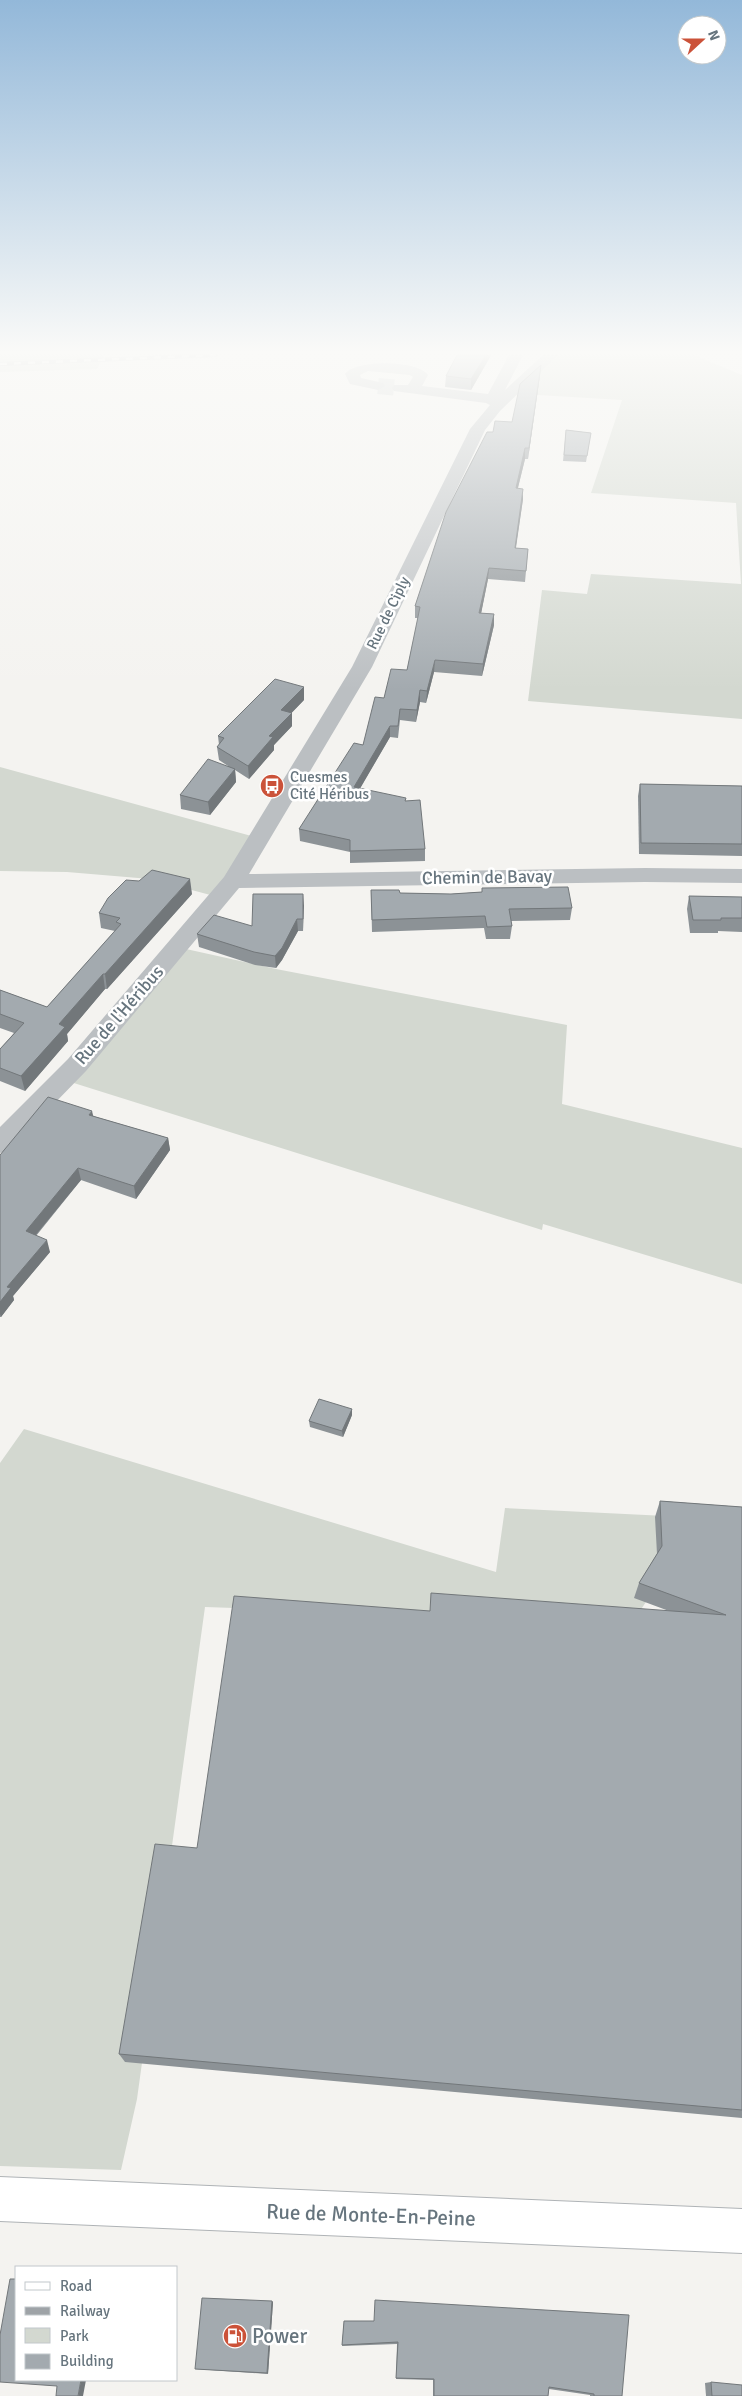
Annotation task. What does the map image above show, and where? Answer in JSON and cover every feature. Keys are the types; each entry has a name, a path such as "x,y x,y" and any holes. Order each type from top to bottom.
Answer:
{"main road":[{"name":"Rue de Monte-En-Peine","path":"0,2199 742,2230"}],"street":[{"name":"Rue de Ciply","path":"233,881 362,666 459,467"},
{"name":"Chemin de Bavay","path":"233,881 644,875 742,876"},
{"name":"Rue de l'Héribus","path":"0,1143 77,1065 233,881"}],"green space":[{"path":"600,467 742,467 742,719 528,701 542,590 587,594 591,574 741,584 736,503 591,493"},
{"path":"0,767 259,838 218,897 150,879 67,872 0,871"},
{"path":"177,947 276,969 567,1025 562,1104 742,1148 742,1284 543,1224 542,1230 61,1079"},
{"path":"24,1429 496,1572 505,1508 666,1516 657,1585 640,1611 439,1615 205,1607 137,2099 121,2170 0,2166 0,1463"}],"building":[{"path":"469,467 521,467 516,488 523,489 515,548 528,549 526,571 489,568 479,613 494,614 483,664 435,660 427,691 420,690 417,710 400,709 398,726 390,726 354,787 406,798 405,801 420,800 425,849 350,851 350,840 299,829 354,743 363,745 375,697 384,698 391,669 407,670 420,607 415,606 446,512"},
{"path":"275,679 304,687 281,710 292,713 269,736 273,737 248,766 217,747 224,738 218,736"},
{"path":"208,759 235,769 208,802 180,795"},
{"path":"640,784 742,786 742,844 641,843"},
{"path":"152,870 190,879 59,1024 65,1027 21,1076 0,1068 0,1049 24,1023 0,1014 0,990 47,1007 121,924 116,922 120,918 99,913 108,898 126,880 139,881"},
{"path":"568,887 572,908 509,909 512,926 487,927 485,916 372,920 371,890 399,890 400,893 451,894 482,892 482,888"},
{"path":"253,894 303,894 303,919 297,919 282,948 275,956 254,952 197,934 214,915 252,926"},
{"path":"689,896 742,897 742,918 693,920"},
{"path":"48,1097 92,1111 89,1115 168,1138 134,1186 78,1168 26,1231 47,1240 7,1287 11,1288 0,1302 0,1155"},
{"path":"319,1399 352,1409 342,1431 309,1421"},
{"path":"660,1501 742,1507 742,2110 119,2054 155,1844 197,1848 234,1596 430,1611 431,1593 726,1615 639,1583 662,1546"},
{"path":"10,2279 15,2279 15,2381 81,2381 78,2396 56,2396 57,2386 0,2382 0,2335"},
{"name":"Power","path":"202,2298 272,2301 267,2373 195,2369"},
{"path":"375,2300 629,2315 622,2396 594,2396 594,2394 549,2387 548,2396 434,2396 434,2379 396,2378 398,2342 342,2345 344,2321 374,2321"},
{"path":"711,2382 742,2385 742,2396 712,2396"}],"place":[{"name":"Cuesmes Cité Héribus","path":"272,786"},
{"name":"Power","path":"235,2336"}]}
